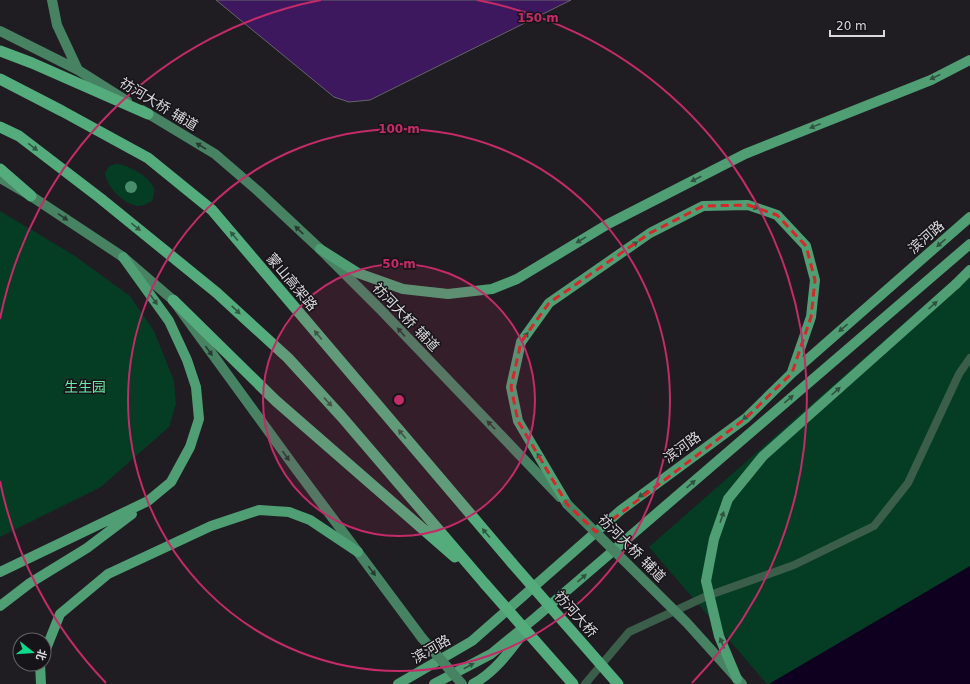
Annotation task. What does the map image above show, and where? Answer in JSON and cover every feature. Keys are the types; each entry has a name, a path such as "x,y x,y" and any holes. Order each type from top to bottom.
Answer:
{"highway":[{"path":"0,51 32,63 148,114"},
{"name":"蒙山高架路","path":"0,79 148,158 212,210 512,563"},
{"path":"0,127 19,136 100,198 217,293 288,358 341,416 573,684"},
{"path":"0,169 31,196"},
{"path":"173,300 276,401 485,584"},
{"name":"祊河大桥","path":"512,563 618,684"}],"main road":[{"path":"52,0 57,25 78,70"},
{"name":"祊河大桥 辅道","path":"0,31 78,70 215,154 258,191 320,249 380,309 567,504 687,623 740,681"},
{"path":"320,249 358,273 403,289 448,294 492,289 517,279 608,224 745,154 931,80 970,60"},
{"path":"0,178 31,196 123,257 173,300 422,638 462,684"},
{"path":"567,504 518,421 512,387 521,342 549,303 650,233 703,206 748,204 777,216 806,246 815,280 811,317 792,373"},
{"name":"滨河路","path":"398,684 472,641 621,510 746,418 792,373 970,217"},
{"path":"434,684 491,654 535,618 970,244"},
{"path":"0,606 30,583 87,548 171,482 190,447 199,419 196,387 187,360 169,321 123,257"},
{"path":"740,681 719,636 706,581 714,539 728,499 763,456 970,270"},
{"path":"0,572 148,501"},
{"path":"52,634 60,614 108,574 211,526 259,510 289,512 310,520 358,552"},
{"path":"473,684 479,681 502,662 535,618"},
{"path":"40,672 41,684"}],"lane":[{"path":"584,684 629,632 707,596 794,565 874,526 908,483 959,374 970,358"}],"highlighted area":[{"path":"748,205 777,215 806,246 815,280 811,317 792,373 746,418 596,532 567,504 518,421 511,387 521,342 549,303 650,233 703,206"}],"green space":[{"path":"116,164 126,166 138,172 152,184 154,194 152,201 145,205 137,206 126,202 116,194 109,184 105,173 109,166"},
{"name":"生生园","path":"0,211 75,256 130,296 154,331 174,381 176,404 169,427 101,487 0,537"},
{"path":"970,265 970,570 767,684 649,547"}],"shaded area":[{"path":"970,566 970,684 769,684"}],"building":[{"path":"216,0 571,0 370,100 349,102 334,97"}]}
